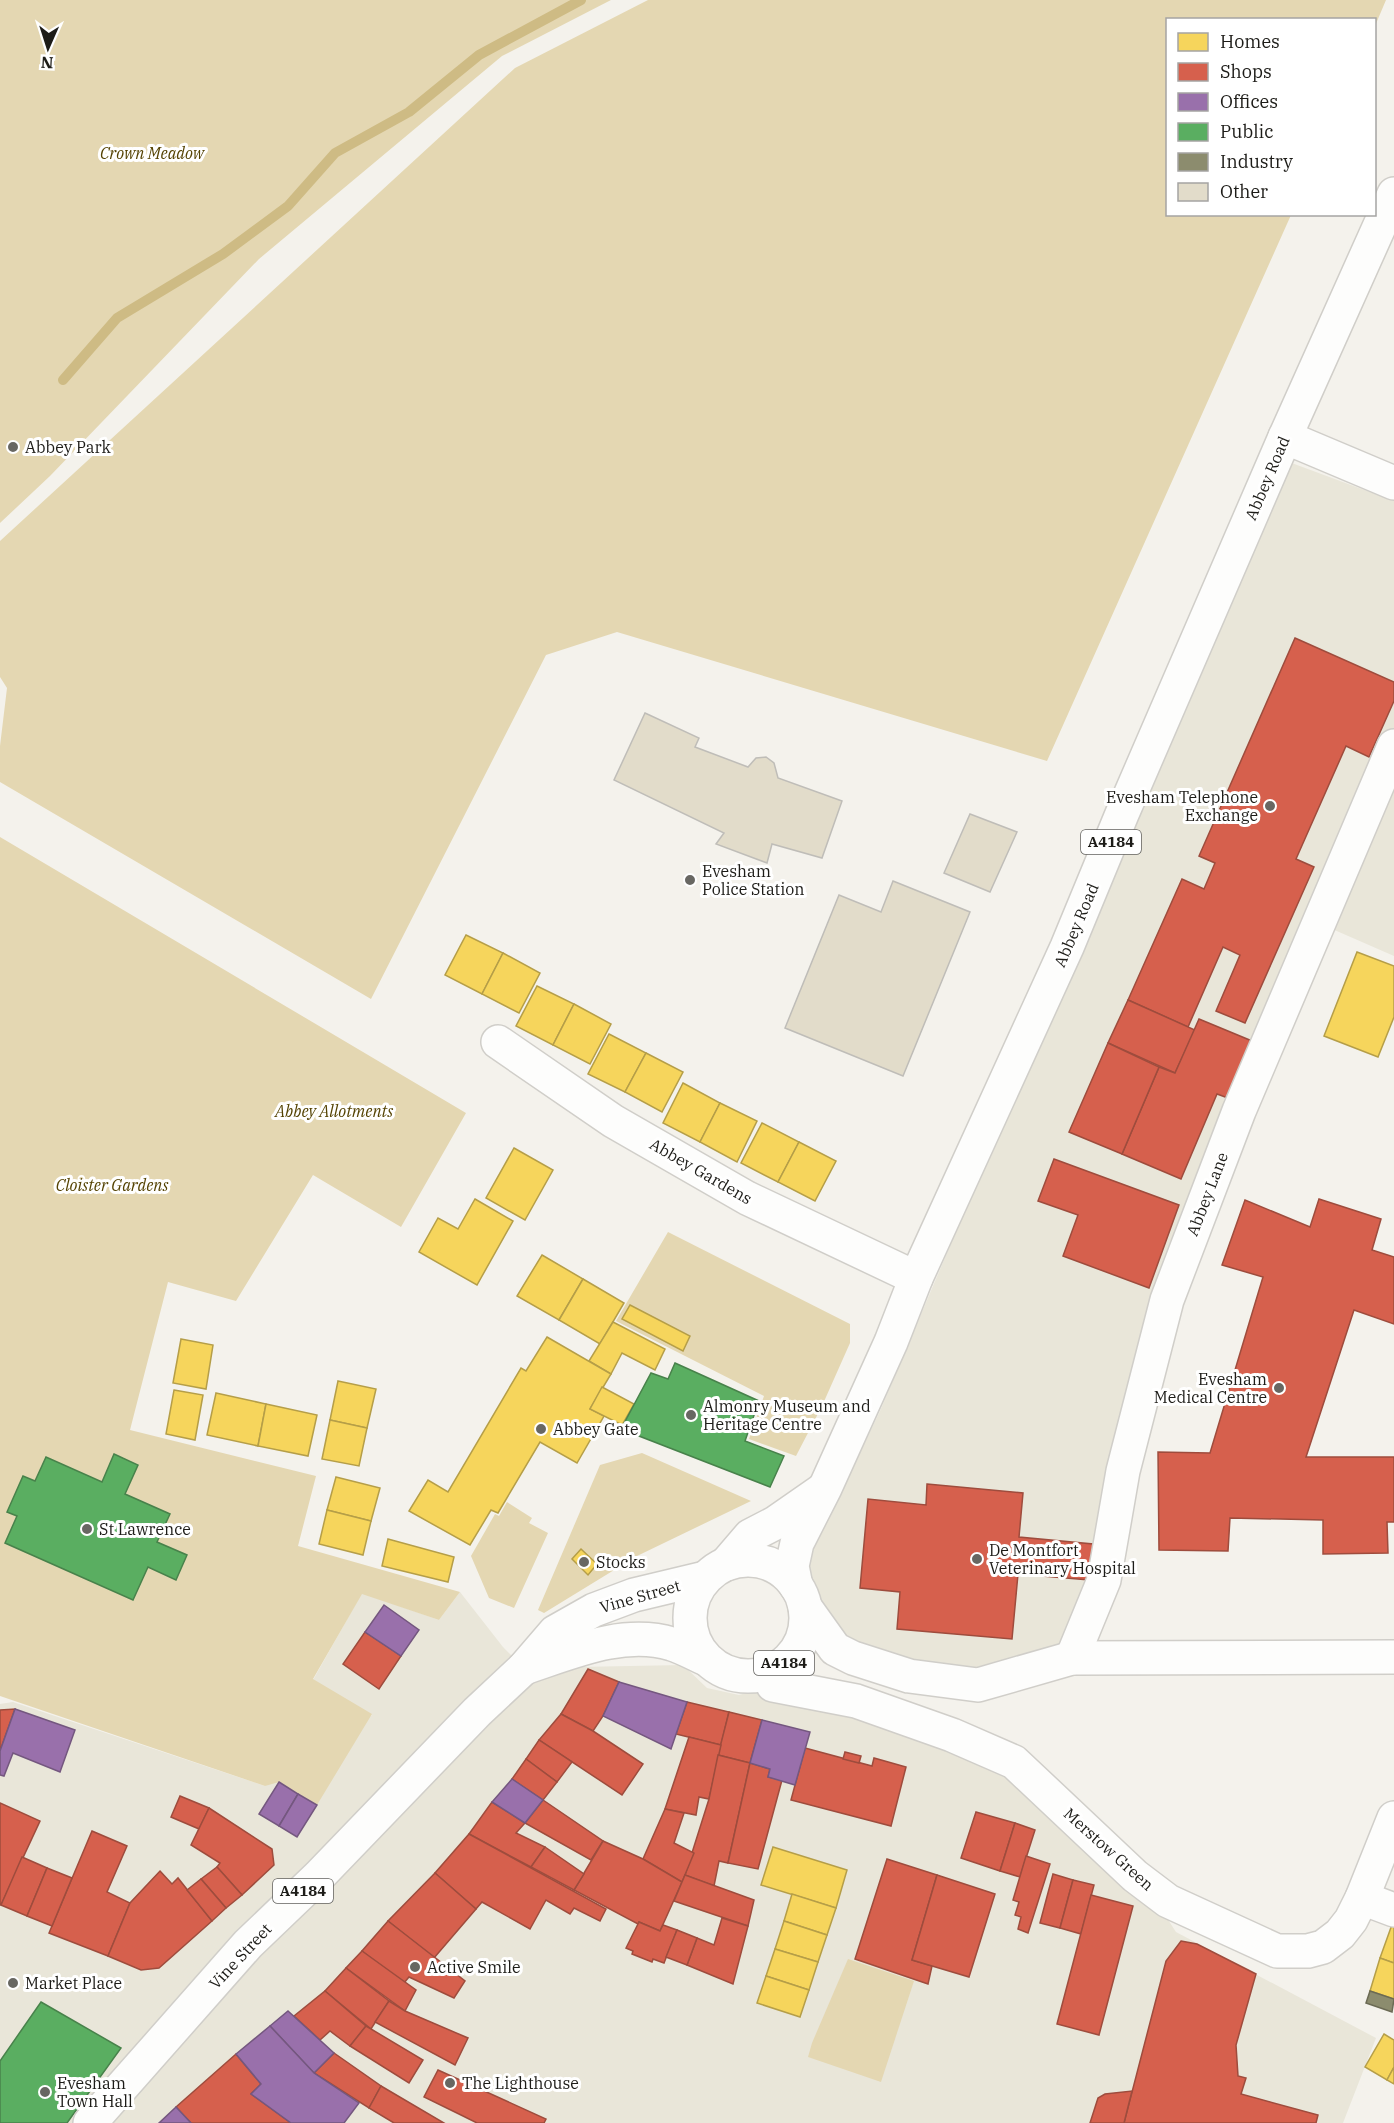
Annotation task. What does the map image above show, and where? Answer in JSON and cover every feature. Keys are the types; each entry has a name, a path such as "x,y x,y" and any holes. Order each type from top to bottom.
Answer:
{"street":[{"name":"Abbey Road","path":"801,1597 792,1566 797,1544 825,1488 891,1342 916,1278 1067,947 1285,437 1394,194"},
{"path":"1285,437 1394,483"},
{"name":"Abbey Lane","path":"1072,1658 1104,1580 1123,1471 1167,1300 1239,1111 1394,746"},
{"name":"Abbey Gardens","path":"498,1042 613,1121 736,1192 916,1278"},
{"path":"706,1659 693,1641 690,1616 694,1596 750,1536 775,1523 825,1488"},
{"name":"A4184","path":"706,1659 727,1672 741,1675 769,1672 783,1664 798,1645 806,1623 801,1597 786,1574 772,1565 757,1560 741,1560 715,1571"},
{"name":"Vine Street","path":"90,2123 248,1944 318,1876 477,1712 524,1668 555,1632 594,1610 634,1595 715,1571"},
{"path":"801,1597 835,1649 853,1658 909,1676 978,1685 1072,1658 1391,1659"},
{"name":"Vine Street","path":"524,1668 574,1651 616,1641 646,1639 672,1644 706,1659"},
{"name":"Merstow Green","path":"769,1672 773,1685 856,1701 952,1736 1014,1762 1135,1876 1168,1901 1277,1951 1293,1953 1323,1947 1340,1934 1351,1920 1362,1898 1394,1818"},
{"path":"1362,1898 1394,1910"}],"shaded area":[{"path":"1289,462 1394,501 1394,956 1323,925 1172,1300 1075,1661 993,1674 905,1662 844,1638 814,1605 804,1563 880,1411 1109,871"},
{"path":"460,1592 503,1647 524,1668 683,1665 707,1688 739,1695 773,1685 1014,1762 1163,1912 1176,1932 1376,2038 1343,2123 0,2123 0,1704 13,1702 265,1786 372,1715 313,1680 362,1593 439,1620"}],"green space":[{"name":"Crown Meadow","path":"0,0 611,0 502,56 259,259 50,476 0,523"},
{"path":"648,0 1386,0 1376,24 1376,18 1166,18 1166,216 1291,216 1047,761 617,632 546,655 371,999 0,782 0,746 7,688 0,677 0,541 515,68"},
{"path":"0,837 466,1113 401,1227 313,1175 236,1301 168,1282 130,1430 316,1476 298,1546 460,1592 439,1620 362,1594 313,1679 372,1714 317,1805 279,1782 265,1786 0,1696"},
{"path":"668,1232 850,1324 850,1343 822,1406 796,1456 749,1439 764,1396 616,1321"},
{"path":"642,1453 751,1501 637,1556 544,1613 538,1610 600,1465"},
{"path":"507,1502 532,1518 529,1523 548,1533 514,1608 489,1598 471,1556 495,1514 499,1516"},
{"path":"848,1959 914,1981 881,2082 808,2057"}],"building: Homes":[{"path":"466,935 503,953 482,994 445,975"},
{"path":"1357,952 1394,966 1394,1017 1378,1057 1324,1036"},
{"path":"503,953 540,973 519,1013 482,994"},
{"path":"537,986 574,1004 553,1045 516,1026"},
{"path":"574,1004 611,1024 590,1064 553,1045"},
{"path":"609,1034 646,1053 625,1092 588,1074"},
{"path":"646,1053 683,1072 662,1112 625,1092"},
{"path":"683,1083 720,1103 700,1142 663,1123"},
{"path":"720,1103 757,1121 737,1162 700,1142"},
{"path":"762,1123 799,1142 778,1182 741,1163"},
{"path":"799,1142 836,1161 815,1201 778,1182"},
{"path":"514,1148 553,1170 525,1220 486,1198"},
{"path":"475,1199 513,1221 477,1285 419,1252 438,1218 458,1229"},
{"path":"542,1255 583,1279 559,1320 517,1296"},
{"path":"583,1279 624,1303 600,1344 559,1320"},
{"path":"630,1305 690,1336 683,1351 622,1319"},
{"path":"613,1322 665,1349 655,1370 622,1353 611,1374 589,1361"},
{"name":"Abbey Gate","path":"547,1337 611,1374 590,1409 604,1416 577,1463 540,1442 498,1513 491,1510 470,1545 409,1511 428,1480 448,1492 521,1368 526,1371"},
{"path":"181,1339 213,1345 206,1389 173,1383"},
{"path":"338,1381 376,1389 367,1428 330,1420"},
{"path":"602,1387 634,1404 622,1425 590,1409"},
{"path":"174,1390 203,1395 195,1440 166,1434"},
{"path":"216,1393 266,1404 258,1446 207,1435"},
{"path":"266,1404 317,1415 308,1456 258,1446"},
{"path":"330,1420 367,1428 359,1466 322,1459"},
{"path":"336,1477 380,1488 371,1521 327,1510"},
{"path":"327,1510 371,1521 363,1555 319,1544"},
{"path":"388,1539 454,1557 448,1582 382,1566"},
{"name":"Stocks","path":"581,1549 597,1564 588,1575 572,1559"},
{"path":"773,1847 847,1870 836,1908 761,1885"},
{"path":"792,1894 836,1908 827,1935 784,1921"},
{"path":"1394,1919 1394,1963 1380,1958"},
{"path":"784,1921 827,1935 818,1962 775,1949"},
{"path":"775,1949 818,1962 809,1990 766,1976"},
{"path":"1380,1958 1394,1963 1394,1999 1370,1991"},
{"path":"766,1976 809,1990 800,2017 757,2003"},
{"path":"1384,2034 1394,2040 1394,2067 1387,2080 1365,2067"},
{"path":"1394,2067 1394,2084 1387,2080"}],"building: Shops":[{"name":"Evesham Telephone Exchange","path":"1295,638 1394,682 1394,701 1369,757 1346,746 1296,859 1314,867 1245,1023 1216,1011 1240,955 1223,947 1188,1027 1128,1000 1182,879 1204,889 1215,863 1199,856"},
{"path":"1128,1000 1195,1030 1175,1073 1108,1043"},
{"path":"1199,1019 1252,1041 1228,1098 1217,1094 1181,1179 1122,1154 1159,1067 1175,1073"},
{"path":"1108,1043 1159,1067 1122,1154 1069,1132"},
{"path":"1054,1159 1179,1205 1149,1288 1063,1256 1078,1215 1038,1201"},
{"name":"Evesham Medical Centre","path":"1319,1199 1381,1219 1372,1250 1394,1257 1394,1324 1354,1310 1306,1457 1394,1457 1394,1522 1387,1522 1388,1553 1323,1554 1323,1520 1230,1518 1228,1551 1159,1550 1158,1452 1210,1453 1263,1277 1222,1265 1245,1200 1310,1227"},
{"name":"De Montfort Veterinary Hospital","path":"927,1484 1023,1493 1019,1537 1093,1544 1089,1580 1018,1574 1012,1639 897,1629 900,1592 860,1588 868,1499 926,1505"},
{"path":"365,1632 401,1656 379,1689 343,1664"},
{"path":"588,1669 619,1682 603,1716 593,1731 561,1714"},
{"path":"687,1702 729,1712 721,1745 676,1734"},
{"path":"15,1709 0,1751 0,1710"},
{"path":"729,1712 762,1720 750,1763 718,1755"},
{"path":"561,1714 593,1731 643,1764 622,1795 539,1740"},
{"path":"689,1737 721,1745 709,1799 699,1797 696,1815 665,1809"},
{"path":"539,1740 572,1762 557,1782 526,1759"},
{"path":"805,1748 872,1766 874,1758 906,1767 891,1826 791,1800"},
{"path":"845,1752 861,1756 859,1763 843,1759"},
{"path":"718,1755 750,1763 728,1863 719,1861 714,1886 685,1875 709,1799"},
{"path":"526,1759 557,1782 543,1800 512,1779"},
{"path":"750,1763 770,1769 768,1777 782,1780 758,1869 728,1863"},
{"path":"180,1796 209,1808 199,1829 171,1817"},
{"path":"543,1800 603,1841 591,1860 525,1823"},
{"path":"492,1802 525,1823 516,1833 545,1847 531,1867 469,1834"},
{"path":"0,1803 40,1821 1,1905 0,1904"},
{"path":"209,1808 272,1849 274,1865 242,1895 217,1867 220,1863 191,1845"},
{"path":"665,1809 684,1813 674,1843 694,1853 682,1882 643,1859"},
{"path":"976,1812 1015,1823 1000,1871 961,1858"},
{"path":"1015,1823 1035,1830 1020,1877 1000,1871"},
{"path":"92,1831 127,1846 107,1892 130,1903 108,1956 49,1933"},
{"path":"469,1834 606,1909 600,1921 574,1908 570,1914 546,1900 530,1929 482,1902 476,1909 435,1873"},
{"path":"603,1841 643,1859 682,1882 660,1931 639,1922 638,1924 574,1890"},
{"path":"545,1847 584,1874 574,1890 531,1867"},
{"path":"1026,1856 1050,1864 1028,1933 1018,1929 1021,1917 1015,1915 1019,1902 1013,1900"},
{"path":"22,1857 47,1868 27,1916 1,1905"},
{"path":"887,1859 937,1875 912,1960 932,1966 928,1984 855,1959"},
{"path":"217,1867 242,1895 226,1908 201,1879"},
{"path":"47,1868 72,1878 52,1926 27,1916"},
{"path":"160,1871 172,1884 178,1878 212,1921 159,1968 141,1970 108,1956 130,1903"},
{"path":"435,1873 476,1909 434,1958 388,1921"},
{"path":"1053,1874 1073,1880 1060,1928 1040,1923"},
{"path":"685,1875 754,1900 748,1926 674,1901"},
{"path":"937,1875 995,1894 969,1977 912,1960"},
{"path":"201,1879 226,1908 212,1921 187,1890"},
{"path":"1073,1880 1094,1885 1081,1934 1060,1928"},
{"path":"1091,1895 1133,1906 1099,2035 1057,2024"},
{"path":"722,1918 748,1926 733,1984 687,1965 697,1938 714,1945"},
{"name":"Active Smile","path":"388,1921 465,1981 454,1998 409,1977 404,1983 362,1951"},
{"path":"639,1922 660,1931 663,1925 677,1930 664,1963 653,1959 652,1962 632,1954 633,1951 626,1948"},
{"path":"677,1930 697,1938 687,1965 666,1957"},
{"path":"1181,1941 1197,1944 1256,1974 1236,2045 1238,2076 1246,2078 1241,2094 1318,2115 1316,2123 1124,2123 1166,1961"},
{"name":"Active Smile","path":"362,1951 416,1990 405,2011 346,1968"},
{"path":"346,1968 389,2001 371,2029 325,1991"},
{"path":"325,1991 366,2026 350,2046 330,2031 320,2040 294,2016"},
{"path":"389,2001 405,2011 468,2038 455,2065 375,2022"},
{"path":"366,2026 423,2060 409,2083 350,2046"},
{"path":"334,2053 381,2086 369,2108 314,2073"},
{"path":"236,2054 261,2084 251,2094 291,2123 191,2123 176,2107"},
{"name":"The Lighthouse","path":"438,2070 546,2119 544,2123 477,2123 424,2097"},
{"path":"381,2086 444,2123 394,2123 369,2108"},
{"path":"1132,2091 1124,2123 1090,2123 1098,2098 1105,2094"}],"building: Offices":[{"path":"384,1605 419,1630 401,1656 365,1632"},
{"path":"619,1682 687,1702 671,1749 603,1716"},
{"path":"15,1709 75,1730 60,1772 13,1753 4,1776 0,1775 0,1751"},
{"path":"762,1720 810,1732 795,1785 768,1777 770,1769 750,1763"},
{"path":"512,1779 543,1800 525,1823 492,1802"},
{"path":"279,1782 298,1794 279,1826 259,1814"},
{"path":"298,1794 317,1805 297,1837 279,1826"},
{"path":"288,2011 334,2053 314,2073 270,2026"},
{"path":"270,2026 314,2073 359,2103 344,2123 291,2123 251,2094 261,2084 236,2054"},
{"path":"176,2107 191,2123 159,2123"}],"building: Public":[{"name":"Almonry Museum and Heritage Centre","path":"675,1363 759,1401 745,1441 784,1456 770,1487 621,1429 651,1373 668,1379"},
{"name":"St Lawrence","path":"114,1454 138,1465 125,1494 170,1514 157,1542 187,1555 176,1580 148,1567 133,1600 5,1543 17,1516 7,1512 23,1476 35,1481 46,1457 102,1482"},
{"name":"Evesham Town Hall","path":"41,2002 121,2048 67,2123 0,2123 0,2061"}],"building: Industry":[{"path":"1370,1991 1394,1999 1392,2012 1366,2003"}],"building: Other":[{"path":"645,713 699,738 695,747 748,767 756,758 766,757 774,763 778,778 842,801 822,858 772,844 767,863 716,844 724,833 614,780"},
{"path":"970,814 1017,832 990,892 944,873"},
{"path":"893,881 970,912 903,1076 785,1028 839,895 881,912"}],"waterway":[{"path":"63,380 117,318 223,254 288,206 335,153 409,112 479,55 581,0"}],"place":[{"name":"Abbey Park","path":"13,447"},
{"name":"Evesham Telephone Exchange","path":"1270,806"},
{"name":"Evesham Police Station","path":"690,880"},
{"name":"Evesham Medical Centre","path":"1279,1388"},
{"name":"Almonry Museum and Heritage Centre","path":"691,1415"},
{"name":"Abbey Gate","path":"541,1429"},
{"name":"St Lawrence","path":"87,1529"},
{"name":"De Montfort Veterinary Hospital","path":"977,1559"},
{"name":"Stocks","path":"584,1562"},
{"name":"Active Smile","path":"415,1967"},
{"name":"Market Place","path":"13,1983"},
{"name":"The Lighthouse","path":"450,2083"},
{"name":"Evesham Town Hall","path":"45,2092"}],"park label":[{"name":"Abbey Allotments","path":"334,1111"},
{"name":"Cloister Gardens","path":"112,1185"}]}
